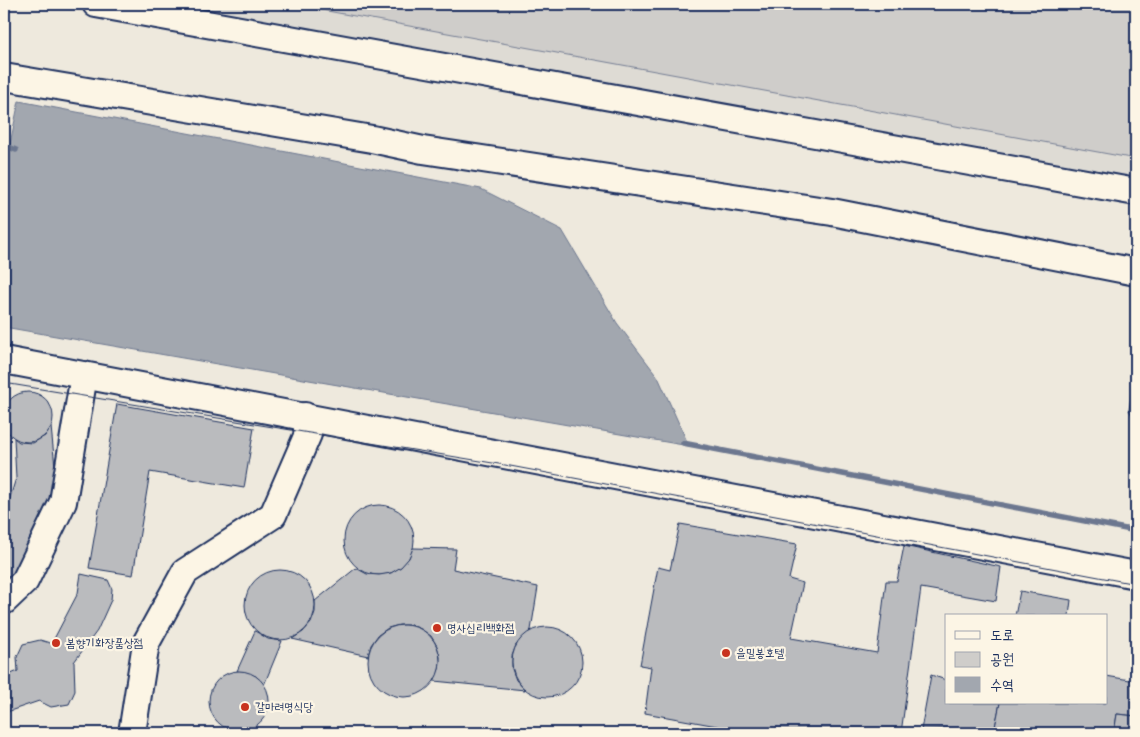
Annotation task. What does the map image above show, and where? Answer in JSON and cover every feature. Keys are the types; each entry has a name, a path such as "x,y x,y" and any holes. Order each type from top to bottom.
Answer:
{"street":[{"path":"96,4 1136,192"},
{"path":"4,77 372,139 423,150 832,212 1136,272"},
{"path":"4,360 1136,575"},
{"path":"4,601 25,580 63,502 84,375"},
{"path":"132,733 146,643 185,572 273,515 308,434 304,416"}],"shaded area":[{"path":"37,4 1136,4 1136,202 546,95"}],"green space":[{"path":"289,4 1136,4 1136,159"}],"water":[{"path":"19,101 481,189 562,230 617,323 658,377 689,446 4,327 4,172"}],"building":[{"path":"1136,363 1136,422 1129,410"},
{"path":"23,392 33,392 46,399 53,412 53,422 46,435 33,442 23,442 14,438 7,431 3,422 3,412 7,403 14,396"},
{"path":"117,404 254,428 244,488 150,472 133,575 89,568"},
{"path":"51,427 55,467 49,511 33,551 4,585 4,517 16,478 14,438 19,442 33,443 45,436"},
{"path":"379,505 392,508 404,515 411,527 414,540 411,553 404,565 392,572 379,575 366,572 354,565 347,553 344,540 347,527 354,515 366,508"},
{"path":"680,524 797,544 789,579 803,583 791,638 877,653 886,581 897,581 904,546 1001,567 996,601 921,588 901,733 756,733 645,713 651,667 640,665 658,567 670,570"},
{"path":"413,548 456,549 453,569 538,587 531,630 516,645 512,656 512,669 516,680 525,690 434,681 439,669 440,657 437,646 431,636 411,625 399,625 388,628 378,635 371,645 368,656 292,639 303,632 311,623 315,612 315,601 356,568 367,574 391,573 401,567 409,558"},
{"path":"273,570 287,570 300,576 309,585 315,598 313,618 305,630 287,640 273,640 260,634 251,625 245,612 245,598 251,585 260,576"},
{"name":"봄향기화장품상점","path":"81,574 108,580 112,589 111,600 97,631 74,662 75,691 69,704 51,707 39,701 4,713 4,677 18,671 17,657 23,644 40,640 50,643 55,637 78,593"},
{"path":"1020,591 1071,600 1069,614 1015,614"},
{"path":"404,625 424,631 434,641 440,661 434,681 424,691 404,697 384,691 374,681 368,661 374,641 384,631"},
{"path":"540,627 554,627 567,633 576,642 582,655 580,675 572,687 554,697 540,697 527,691 518,682 512,669 512,655 518,642 527,633"},
{"path":"255,631 268,639 282,641 264,685 256,676 237,671"},
{"path":"239,671 256,676 264,684 269,701 264,718 256,726 239,731 222,726 214,718 209,701 214,684 222,676"},
{"path":"931,675 945,680 945,704 1000,704 995,727 921,730"},
{"path":"1108,676 1136,681 1136,716 1117,714 1114,733 952,733 953,729 995,727 1000,704 1108,704"},
{"path":"1117,714 1136,716 1136,733 1114,733"}],"waterway":[{"path":"4,145 16,150"},
{"path":"683,443 1136,531"}],"tram line":[{"path":"4,383 505,465 1136,584"}],"place":[{"name":"명사십리백화점","path":"437,628"},
{"name":"봄향기화장품상점","path":"56,643"},
{"name":"을밀봉호텔","path":"726,653"},
{"name":"갈마려명식당","path":"245,707"}]}
